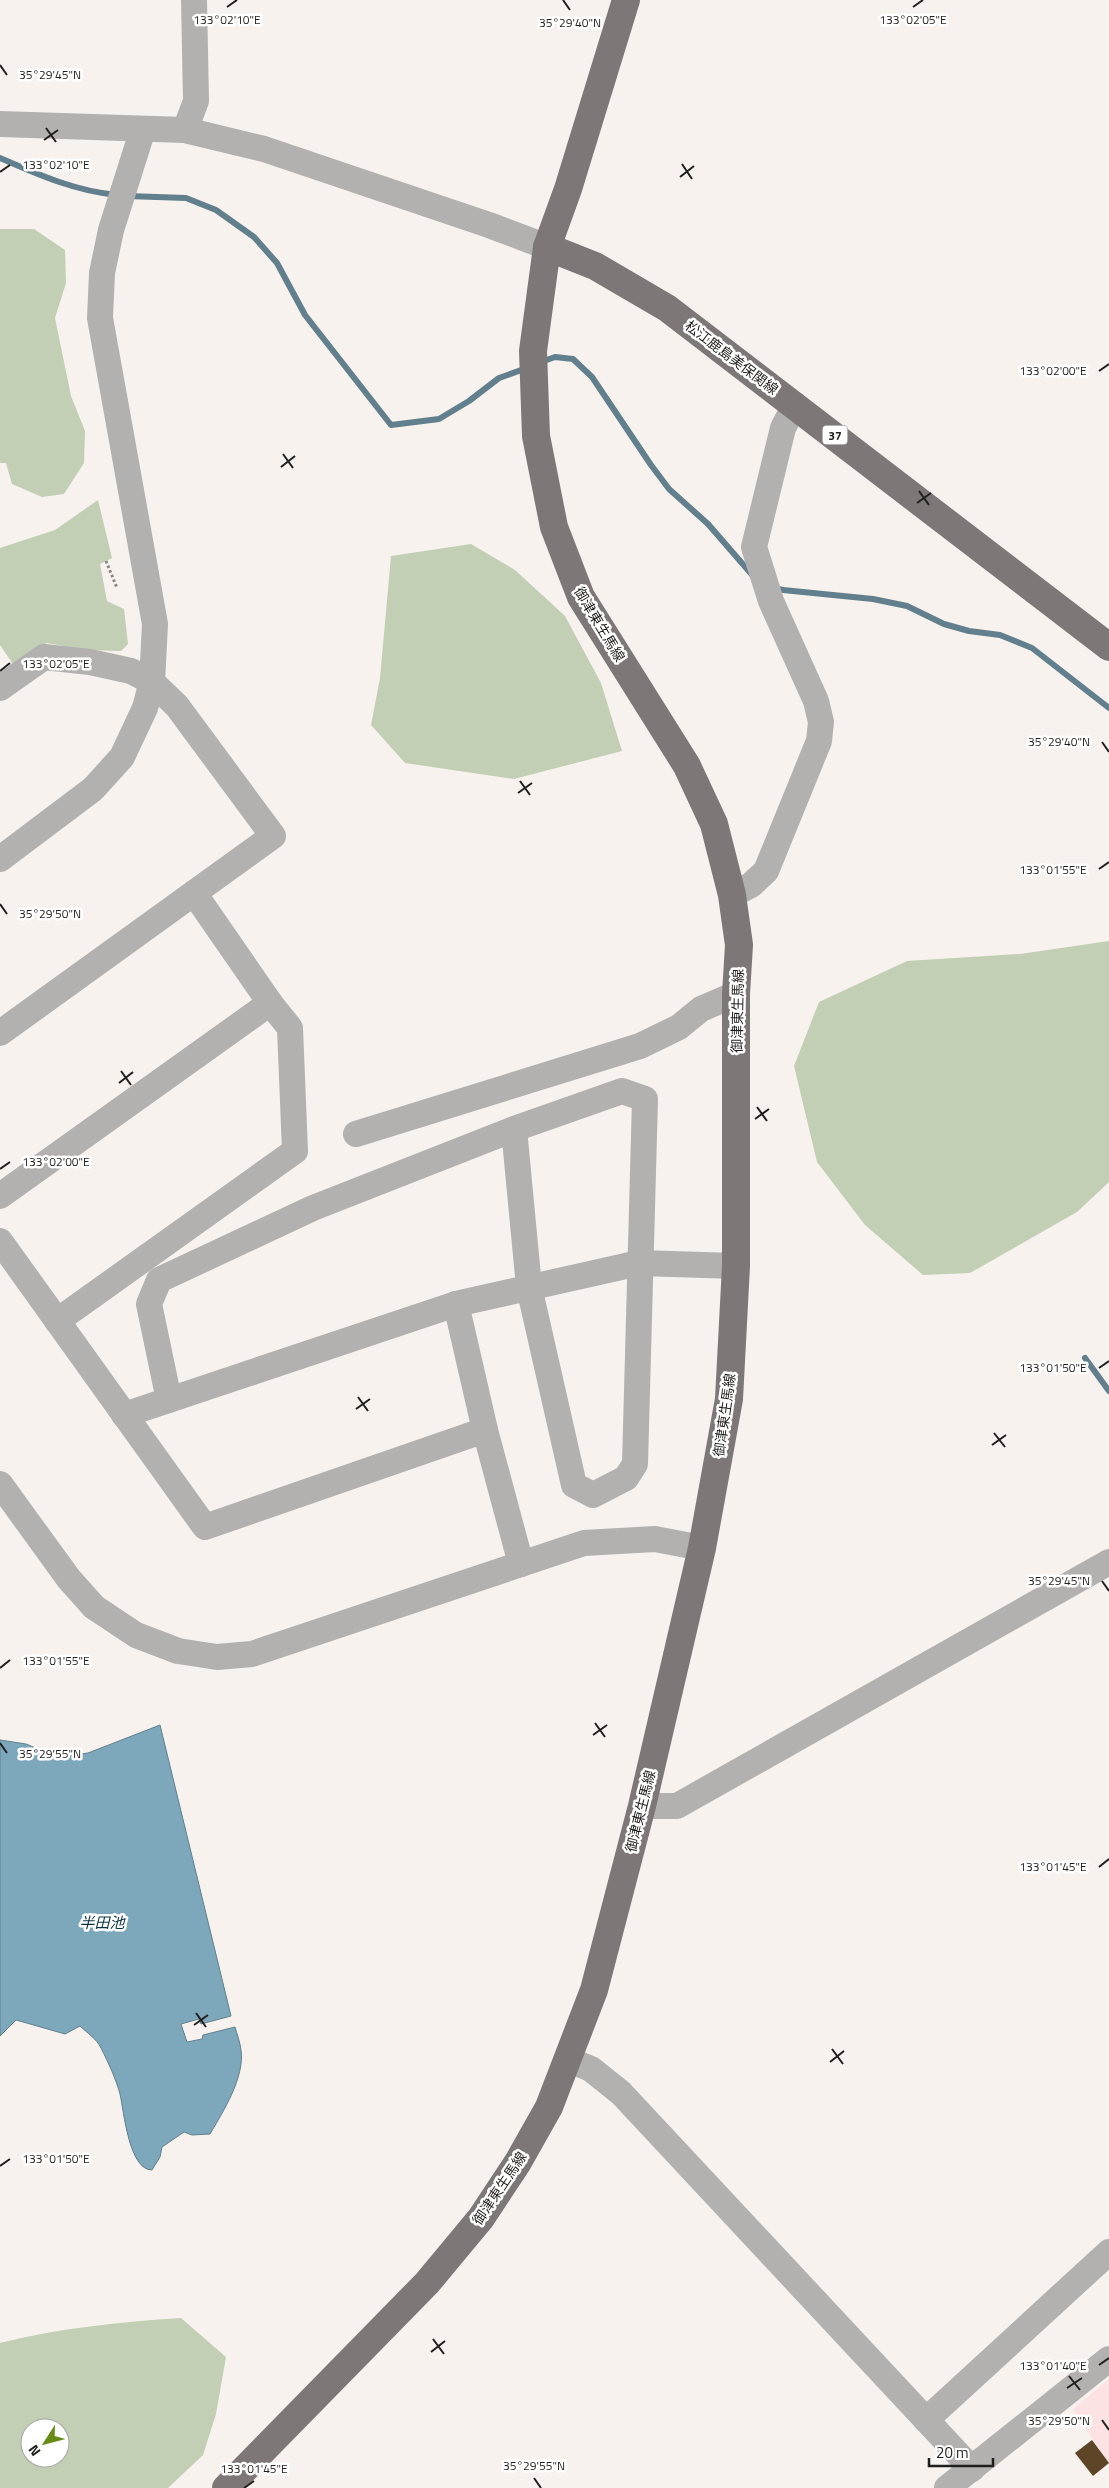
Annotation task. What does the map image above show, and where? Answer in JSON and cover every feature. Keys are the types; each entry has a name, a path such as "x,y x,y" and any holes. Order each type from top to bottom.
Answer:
{"main road":[{"path":"547,247 568,189 626,0"},
{"name":"御津東生馬線","path":"226,2488 427,2283 481,2218 549,2107 569,2060 594,1990 642,1806 702,1548 729,1399 736,1266 736,994 739,945 732,896 714,824 687,766 582,597 554,527 536,436 533,351 547,247"},
{"name":"松江鹿島美保関線","path":"547,247 596,266 667,308 1109,647"}],"street":[{"path":"185,130 196,101 194,0"},
{"path":"0,124 185,130 264,150 488,225 547,247"},
{"path":"0,858 92,790 122,756 145,708 152,682 155,624 100,318 102,273 111,230 143,130"},
{"path":"732,896 751,885 766,871 819,741 821,722 816,701 771,601 754,547 783,428 795,405"},
{"path":"0,688 44,657 90,662 131,671 152,682 177,706 273,836 0,1033"},
{"path":"57,1321 295,1151 290,1028 270,1003 194,893"},
{"path":"356,1134 640,1046 679,1027 701,1009 736,994"},
{"path":"0,1196 270,1003"},
{"path":"169,1400 149,1304 159,1280 313,1208 514,1129 622,1091 645,1099 639,1263 635,1464 626,1478 593,1495 574,1485 529,1287 514,1129"},
{"path":"0,1241 205,1527 485,1430"},
{"path":"124,1415 456,1304 639,1263 736,1266"},
{"path":"456,1304 485,1430 521,1564"},
{"path":"0,1484 69,1579 94,1607 136,1636 178,1651 217,1658 252,1654 584,1543 655,1539 702,1548"},
{"path":"642,1806 677,1806 1109,1562"},
{"path":"569,2060 591,2069 621,2093 972,2468"},
{"path":"926,2420 1109,2252"},
{"path":"947,2488 1109,2359"}],"path":[{"path":"106,561 117,588"}],"shaded area":[{"path":"1109,2379 1109,2464 1073,2409"}],"green space":[{"path":"0,229 34,229 65,250 66,283 55,318 71,396 85,431 84,463 64,494 42,497 12,484 6,463 0,463"},
{"path":"98,500 112,558 100,564 107,601 124,609 128,644 121,651 85,650 47,643 15,667 0,645 0,548 55,530"},
{"path":"471,544 515,570 565,616 601,683 622,751 514,779 405,763 371,725 380,678 391,556"},
{"path":"1109,941 1109,1182 1077,1212 970,1273 923,1275 865,1225 817,1162 794,1066 819,1002 907,961 1020,954"},
{"path":"181,2318 226,2357 216,2414 203,2455 168,2488 0,2488 0,2343 67,2330"}],"water":[{"name":"半田池","path":"160,1725 231,2016 201,2024 199,2019 181,2024 187,2042 202,2039 203,2035 235,2027 241,2047 241,2060 240,2071 232,2094 210,2134 192,2135 184,2132 162,2147 160,2157 152,2170 144,2167 138,2161 133,2151 120,2094 101,2048 80,2026 65,2034 16,2020 0,2036 0,1740 26,1744 57,1757 88,1753"}],"building":[{"path":"1092,2440 1109,2463 1093,2476 1075,2453"}],"waterway":[{"path":"0,158 72,186 117,195"},
{"path":"127,196 186,198 216,210 254,237 277,263 305,315 391,425 439,419 469,401 499,378 527,368"},
{"path":"541,362 555,357 573,359 592,377 669,489 708,524 754,577"},
{"path":"773,587 783,590 873,599 907,606 944,624 969,631 1000,635 1032,648 1109,708"},
{"path":"1085,1358 1109,1391"}]}
